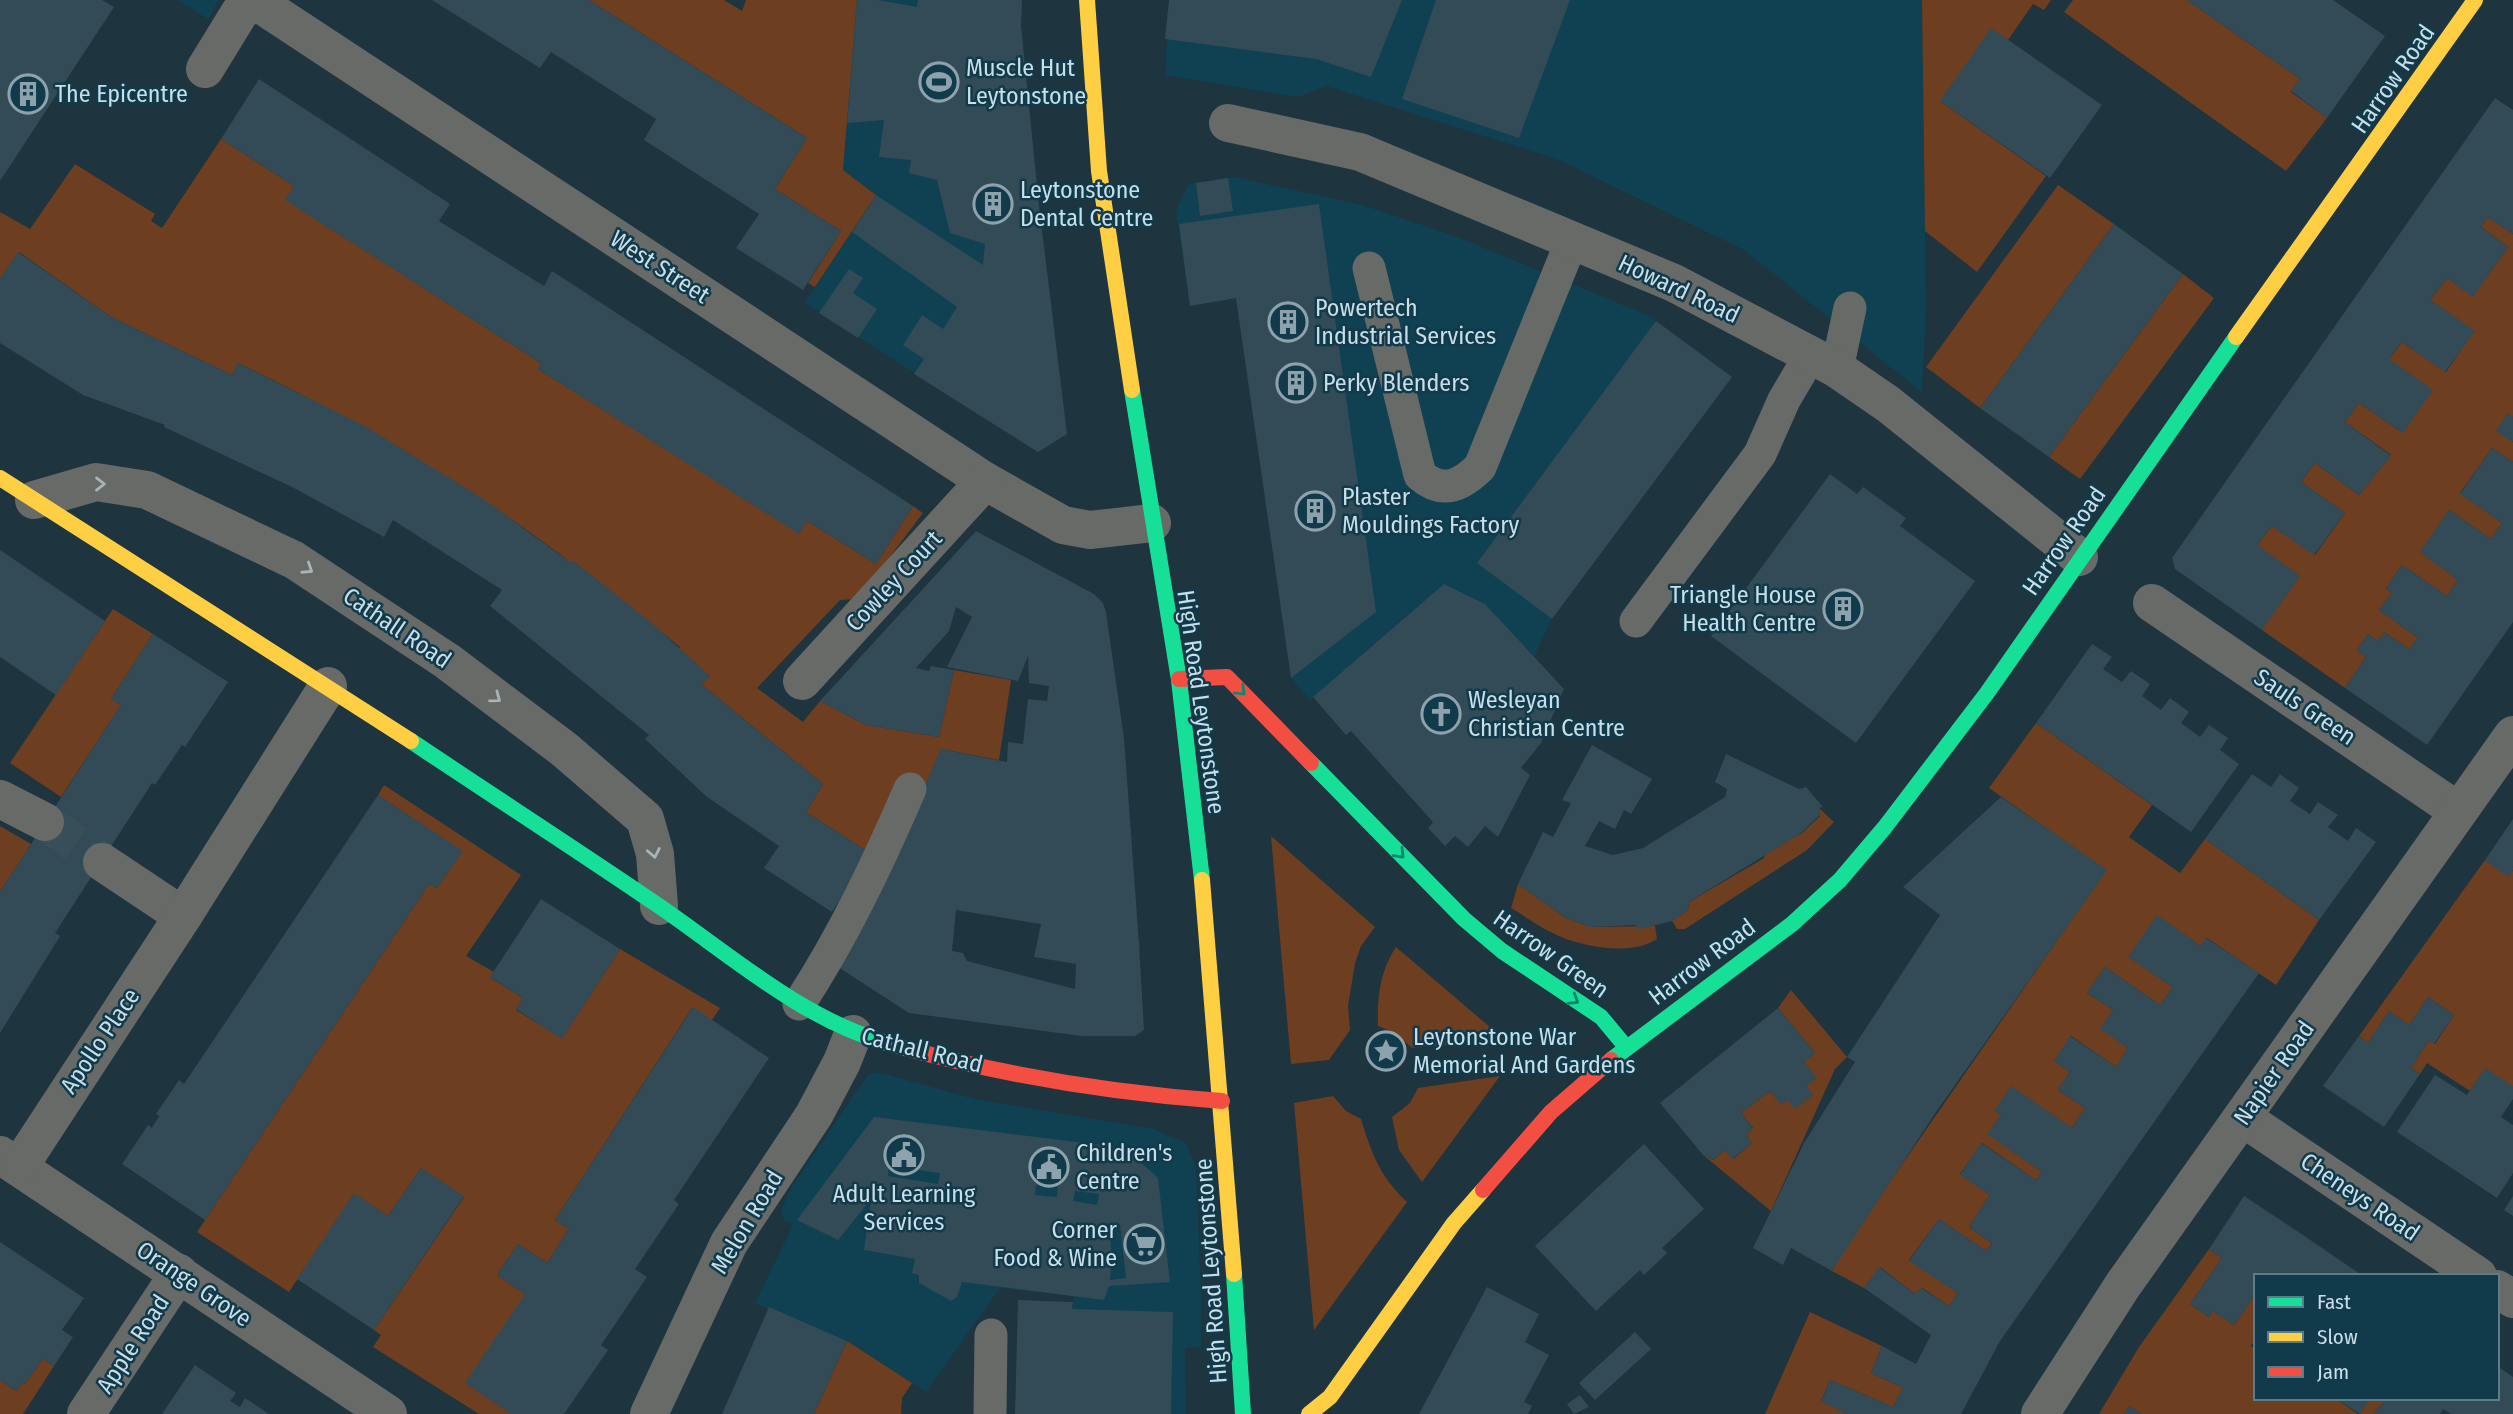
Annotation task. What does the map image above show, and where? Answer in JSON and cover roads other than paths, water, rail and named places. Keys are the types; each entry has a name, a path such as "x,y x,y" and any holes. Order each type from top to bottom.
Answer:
{"main road":[{"name":"High Road Leytonstone","path":"1087,0 1091,98 1152,523 1179,678 1222,1101 1243,1414"},
{"name":"Harrow Road","path":"1626,1047 1792,924 1840,880 1943,754 2079,557 2475,0"},
{"name":"Cathall Road","path":"0,478 328,686 659,906 799,1004 853,1034 944,1059 1156,1096 1222,1101"},
{"name":"Harrow Green","path":"1179,678 1227,677 1464,919 1502,951 1601,1017 1626,1047"},
{"path":"1309,1414 1330,1397 1454,1223 1486,1185 1550,1112 1626,1047"}],"street":[{"name":"West Street","path":"205,69 240,12 249,4 263,6 985,481 1063,525 1090,530 1152,523"},
{"name":"Howard Road","path":"1228,123 1360,152 1674,283 1824,362 1888,404 2079,557"},
{"name":"Cowley Court","path":"802,681 985,481"},
{"name":"Cathall Road","path":"34,500 96,482 147,490 294,560 447,660 565,750 645,819 655,854 659,906"},
{"name":"Sauls Green","path":"2152,603 2458,811"},
{"name":"Apollo Place","path":"9,1161 183,916 328,686"},
{"name":"Napier Road","path":"2040,1414 2123,1285 2513,735"},
{"path":"0,799 45,822"},
{"path":"102,862 183,916"},
{"name":"Melon Road","path":"649,1414 729,1243 814,1115 842,1062 853,1034"},
{"name":"Cheneys Road","path":"2243,1118 2475,1274"},
{"name":"Orange Grove","path":"9,1161 388,1414"},
{"name":"Apple Road","path":"86,1414 179,1273"}],"lane":[{"path":"1369,268 1420,475 1432,486 1448,486 1465,482 1480,467 1572,240"},
{"path":"1636,621 1760,454 1784,400 1824,362 1850,308"},
{"path":"799,1004 818,975 882,854 911,789"},
{"path":"990,1414 991,1335"}],"tunnel":[{"path":"45,822 102,862"}],"place":[{"name":"Muscle Hut Leytonstone","path":"939,82"},
{"name":"The Epicentre","path":"28,94"},
{"name":"Leytonstone Dental Centre","path":"993,204"},
{"name":"Powertech Industrial Services","path":"1288,322"},
{"name":"Perky Blenders","path":"1296,383"},
{"name":"Plaster Mouldings Factory","path":"1315,511"},
{"name":"Triangle House Health Centre","path":"1843,609"},
{"name":"Wesleyan Christian Centre","path":"1441,714"},
{"name":"Leytonstone War Memorial And Gardens","path":"1386,1051"},
{"name":"Adult Learning Services","path":"904,1155"},
{"name":"Children's Centre","path":"1049,1167"},
{"name":"Corner Food & Wine","path":"1144,1244"}]}
